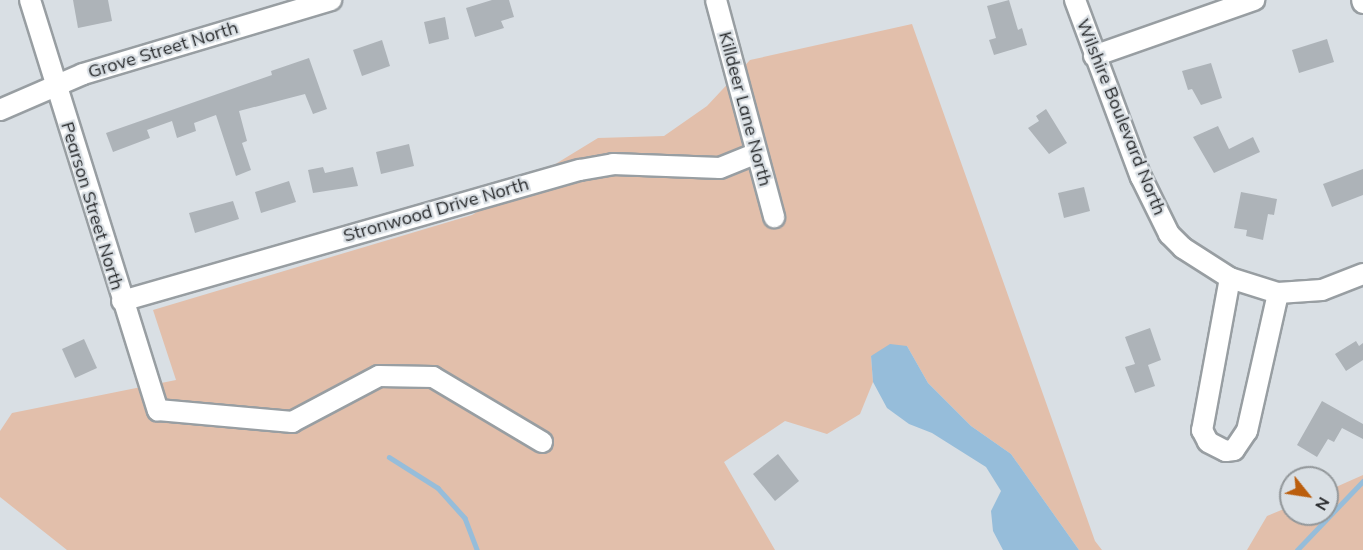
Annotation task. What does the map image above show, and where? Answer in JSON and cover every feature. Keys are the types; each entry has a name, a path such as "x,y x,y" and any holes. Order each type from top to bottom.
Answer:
{"street":[{"name":"Pearson Street North","path":"30,0 122,301 158,410 292,422 379,376 433,377 542,442"},
{"name":"Grove Street North","path":"0,110 55,84 303,4 331,0"},
{"name":"Killdeer Lane North","path":"716,0 755,154 774,217"},
{"name":"Wilshire Boulevard North","path":"1075,0 1141,177 1169,234 1197,259 1230,278 1278,293 1322,290 1363,274"},
{"path":"1094,56 1254,0"},
{"name":"Stronwood Drive North","path":"122,301 580,170 613,164 720,168 755,154"},
{"path":"1230,278 1202,430 1208,442 1218,448 1234,450 1247,431 1278,293"}],"shaded area":[{"path":"912,24 1095,541 1102,550 1079,550 1011,454 971,426 928,383 907,346 871,356 873,382 860,414 827,434 785,421 724,462 775,550 67,550 0,497 0,431 12,413 176,380 153,310 472,215 598,138 664,136 707,106 750,60"},
{"path":"1363,475 1363,550 1247,550 1267,516 1279,511 1279,526 1339,526 1339,486"}],"water":[{"path":"890,344 907,346 928,383 971,426 1011,454 1079,550 1003,550 993,531 991,511 1001,491 986,467 932,433 909,424 887,408 873,382 871,356"}],"building":[{"path":"73,0 108,0 112,21 78,28"},
{"path":"492,0 509,0 514,17 501,21 504,28 475,37 466,8"},
{"path":"1009,0 1018,30 1022,28 1027,45 994,55 989,40 996,38 987,6"},
{"path":"445,17 449,39 429,44 424,22"},
{"path":"1327,39 1334,62 1299,73 1292,50"},
{"path":"382,40 390,66 362,76 353,50"},
{"path":"309,58 327,109 313,114 305,94 239,111 247,141 242,143 251,170 236,176 216,115 194,123 196,131 177,138 172,121 147,130 150,138 113,152 106,133 272,75 271,71"},
{"path":"1211,63 1222,98 1201,105 1192,89 1188,90 1182,71"},
{"path":"1046,109 1067,143 1049,154 1028,128 1039,121 1036,116"},
{"path":"1218,126 1229,149 1253,137 1260,152 1214,173 1193,137"},
{"path":"409,144 414,166 381,174 376,152"},
{"path":"323,167 325,173 353,167 358,186 313,193 308,170"},
{"path":"1363,169 1363,195 1332,207 1323,184"},
{"path":"289,181 296,202 261,213 255,192"},
{"path":"1084,187 1090,211 1064,218 1058,193"},
{"path":"1241,192 1277,199 1274,215 1268,214 1263,240 1246,236 1247,230 1234,228"},
{"path":"233,201 239,219 195,233 189,213"},
{"path":"1150,328 1161,360 1148,365 1155,386 1135,393 1125,367 1135,364 1125,337"},
{"path":"84,339 97,368 75,378 62,349"},
{"path":"1356,341 1359,346 1363,343 1363,360 1346,371 1335,354"},
{"path":"1322,401 1363,424 1363,439 1342,428 1334,442 1328,439 1317,457 1297,445"},
{"path":"778,454 799,481 775,501 753,474"}],"waterway":[{"path":"389,457 438,488 465,518 477,550"},
{"path":"1297,550 1363,481"}]}
